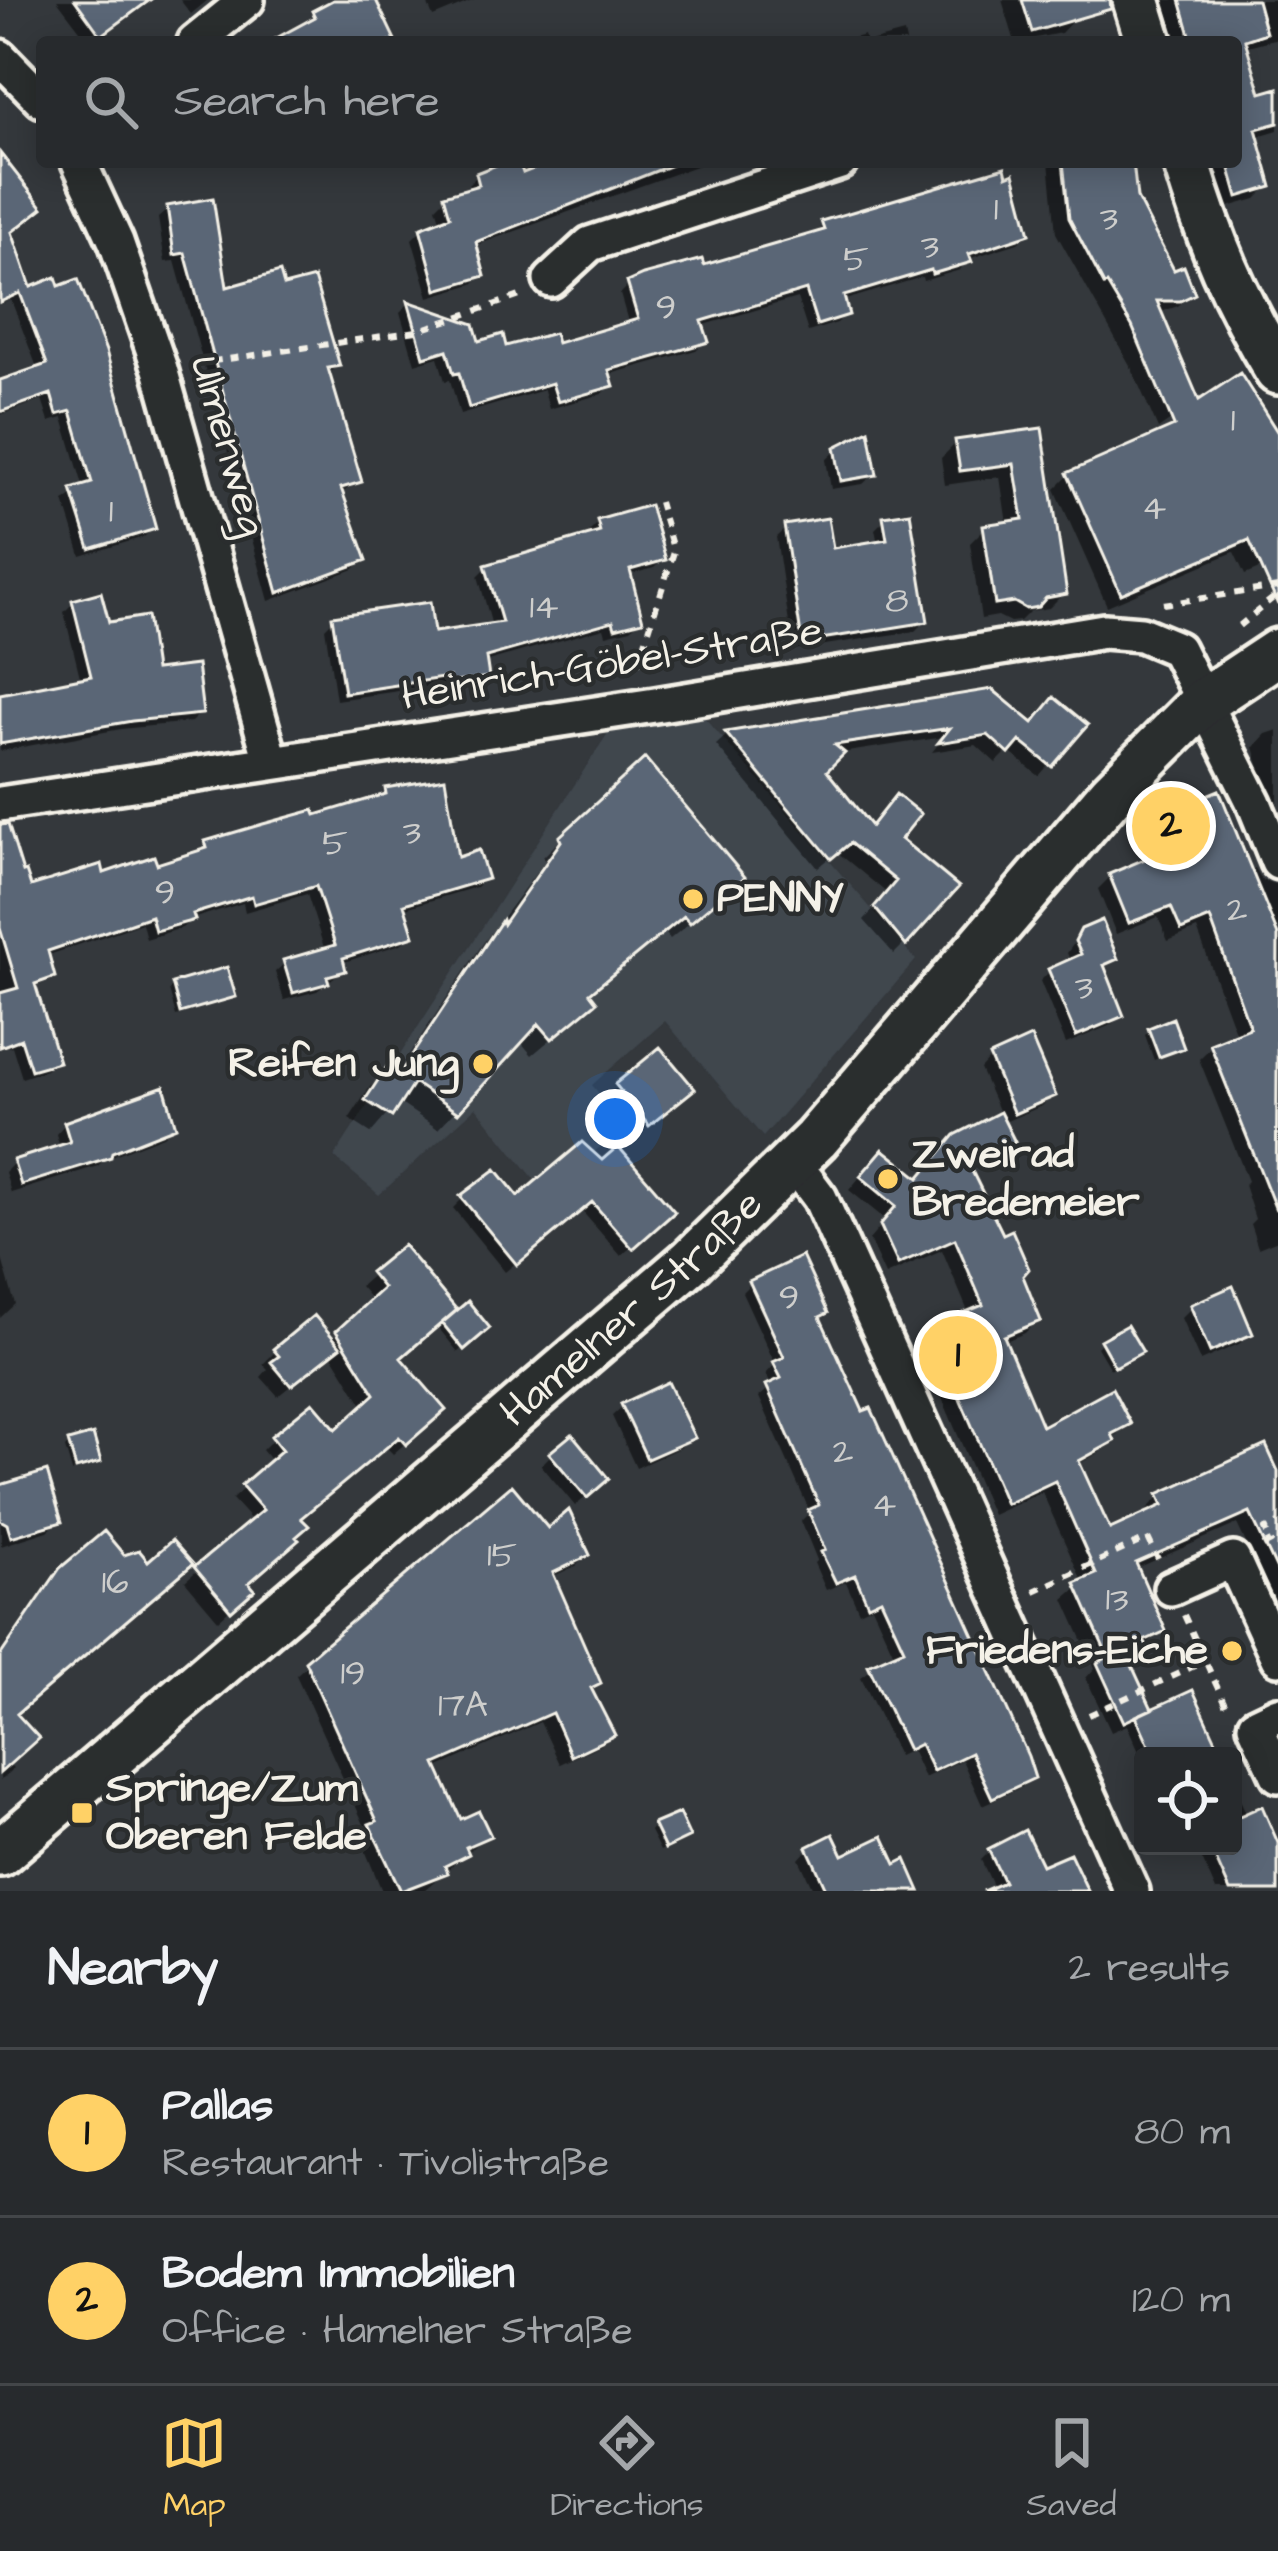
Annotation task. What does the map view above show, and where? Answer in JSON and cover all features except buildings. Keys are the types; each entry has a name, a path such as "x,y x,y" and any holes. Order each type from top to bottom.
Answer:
{"street":[{"path":"202,36 247,0"},
{"path":"1136,0 1147,36"},
{"path":"0,57 36,94"},
{"name":"Ulmenweg","path":"82,168 116,242 160,369 272,761"},
{"path":"550,280 590,244 822,168"},
{"path":"1188,168 1210,239 1239,306 1278,371"},
{"name":"Heinrich-Göbel-Straße","path":"0,804 655,706 1104,631 1142,634 1177,649 1254,802 1278,862"},
{"name":"Hamelner Straße","path":"0,1853 640,1308 793,1162 925,1016 1112,793 1204,701 1278,652"},
{"path":"793,1162 820,1198 1132,1891"},
{"path":"1172,1588 1233,1560 1278,1658"},
{"path":"1266,1720 1278,1775"}],"path":[{"path":"160,369 417,331 514,301 550,280"},
{"path":"638,664 674,552 659,502"},
{"path":"1004,1605 1148,1538 1238,1732 1266,1720"},
{"path":"1059,1729 1205,1661"}],"shaded area":[{"path":"705,718 916,960 763,1137 665,1021 592,1085 626,1126 545,1192 476,1107 379,1195 334,1157 608,733"}],"place":[{"name":"Bodem Immobilien","path":"1171,826"},
{"name":"PENNY","path":"693,899"},
{"name":"Reifen Jung","path":"483,1064"},
{"name":"Zweirad Bredemeier","path":"888,1179"},
{"name":"Pallas","path":"958,1355"},
{"name":"Friedens-Eiche","path":"1232,1651"},
{"name":"Springe/Zum Oberen Felde","path":"82,1813"}]}
